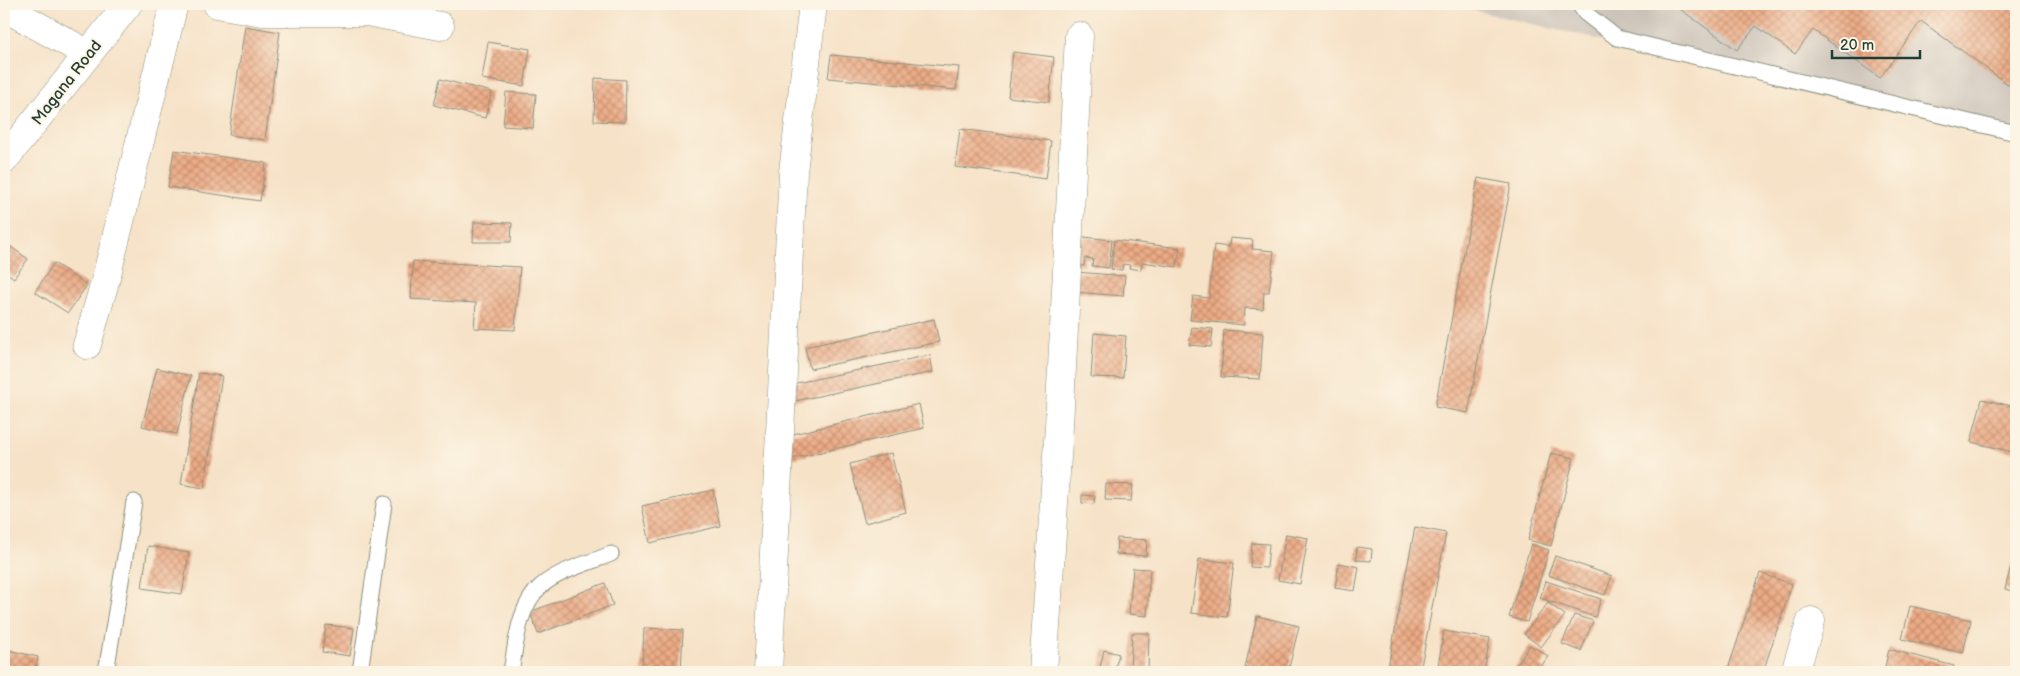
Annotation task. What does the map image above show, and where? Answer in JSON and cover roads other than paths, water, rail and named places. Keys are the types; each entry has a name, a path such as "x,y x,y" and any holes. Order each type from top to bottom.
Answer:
{"street":[{"name":"Magana Road","path":"4,160 128,4"},
{"path":"87,345 106,278 174,4"},
{"path":"217,4 262,12 367,12 440,26"},
{"path":"768,672 793,172 813,4"},
{"path":"4,7 88,54"},
{"path":"1043,672 1059,426 1079,36"},
{"path":"1795,672 1811,621"}],"lane":[{"path":"1579,4 1585,13 1617,38 2016,133"},
{"path":"106,672 134,502"},
{"path":"360,672 384,504"},
{"path":"511,672 519,629 530,600 540,587 555,577 611,554"}]}
